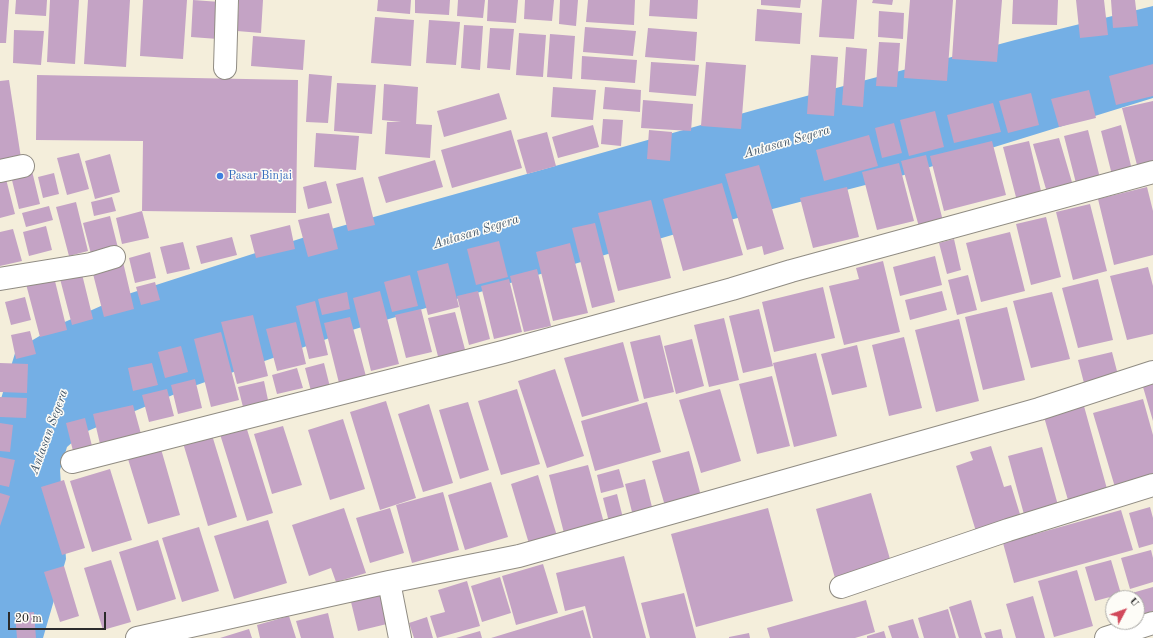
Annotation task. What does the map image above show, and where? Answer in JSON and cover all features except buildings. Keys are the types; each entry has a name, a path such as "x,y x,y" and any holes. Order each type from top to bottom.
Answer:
{"street":[{"path":"225,68 227,0"},
{"path":"0,170 23,166"},
{"path":"72,462 503,352 732,289 791,271 1153,172"},
{"path":"0,279 91,264 114,256"},
{"path":"137,638 389,582 519,556 1039,409 1153,372"},
{"path":"842,587 1008,530 1153,485"},
{"path":"389,582 400,638"},
{"path":"1106,638 1153,623"}],"water":[{"name":"Antasan Segera","path":"1153,6 1153,98 904,175 672,235 352,330 194,386 83,433 67,447 60,470 66,559 43,638 0,638 0,402 16,350 58,325 128,294 324,231 758,109 1015,40"}],"place":[{"name":"Pasar Binjai","path":"220,176"}]}
